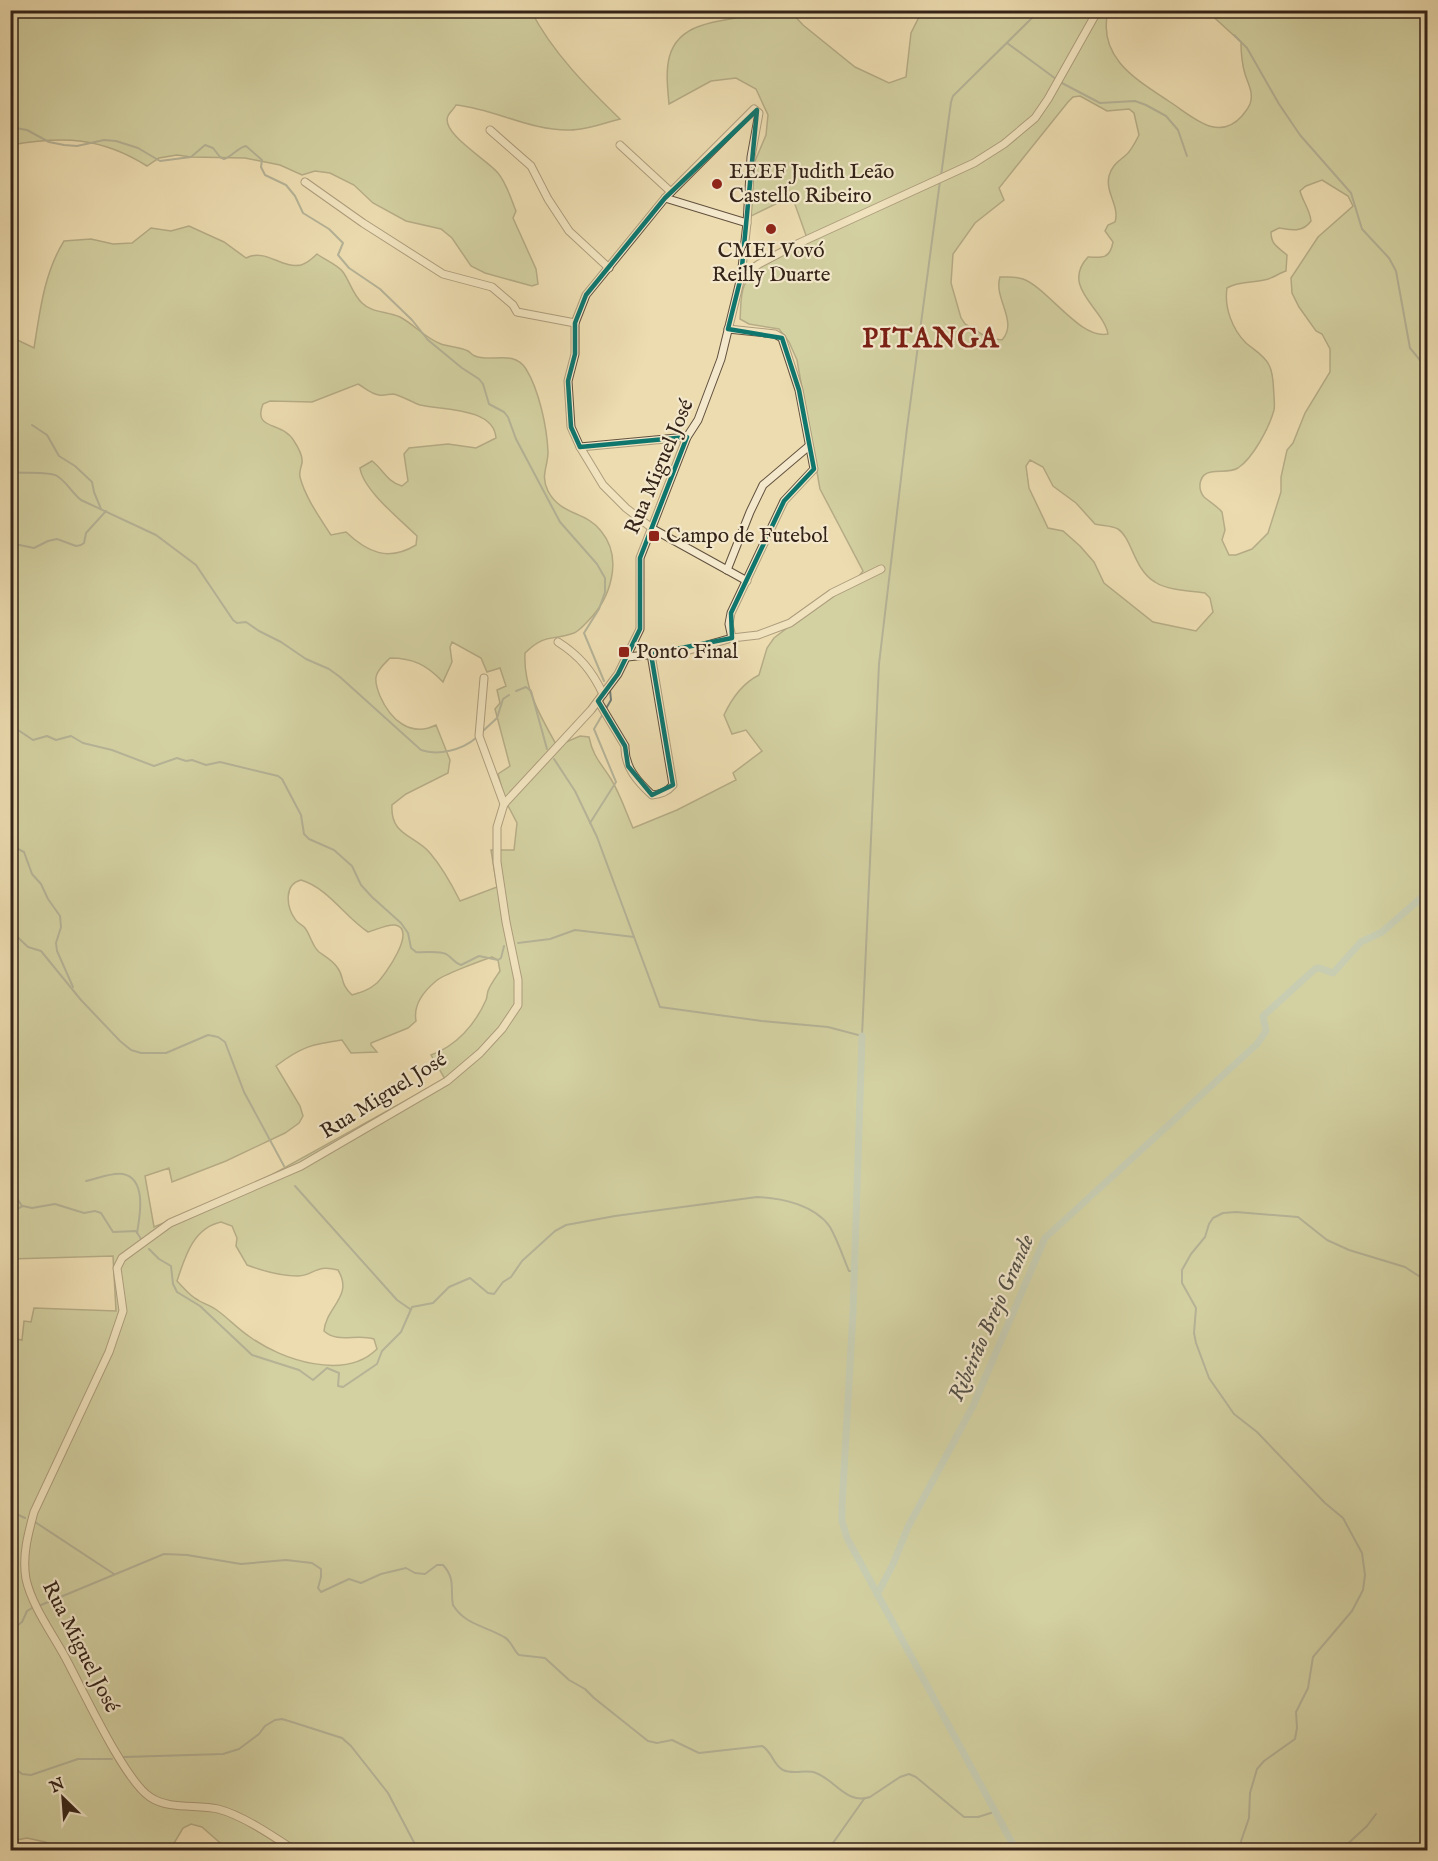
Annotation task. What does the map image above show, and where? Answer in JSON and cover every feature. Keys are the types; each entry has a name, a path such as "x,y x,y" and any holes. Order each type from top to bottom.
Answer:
{"street":[{"path":"741,278 759,264 795,245 974,163 1004,144 1035,118 1098,10"},
{"name":"Rua Miguel José","path":"294,1851 232,1813 215,1808 164,1802 152,1798 142,1790 114,1748 31,1594 24,1561 27,1538 34,1512 109,1352 123,1311 117,1268 122,1258 171,1223 301,1166 447,1081 480,1053 502,1029 518,1005 518,980 506,922 496,844 497,827 504,804 598,701 618,674 640,629 640,558 687,437 702,410 721,359 741,278 751,157 759,113 757,110 754,109 668,195"},
{"path":"490,130 531,166 548,199 569,231 609,267"},
{"path":"620,146 668,195 747,223"},
{"path":"305,182 363,223 443,274 492,286 518,312 575,323"},
{"path":"668,195 586,295 575,323 575,354 568,381 571,427 603,485 626,508 653,529 747,581"},
{"path":"729,329 775,334 782,338 799,390 814,469 784,501 731,613 729,624 732,638"},
{"path":"580,447 687,437"},
{"path":"727,570 763,486 810,446"},
{"path":"627,657 686,651 732,638 758,635 790,622 832,593 881,569"},
{"path":"558,642 576,654 594,675 603,694"},
{"path":"598,701 625,746 628,766 640,784 652,795 662,794 669,789 673,784 651,654"},
{"path":"484,678 478,736 504,804"}],"highlighted area":[{"path":"757,110 741,277 728,329 782,338 799,390 814,469 784,501 731,613 732,638 651,654 673,785 652,795 628,766 625,746 598,701 618,674 640,629 640,558 687,437 580,447 571,427 568,381 575,354 575,323 586,295 665,198"}],"green space":[{"path":"11,10 531,11 560,55 620,119 589,128 570,130 527,124 456,105 449,115 447,123 451,130 493,168 506,187 516,211 513,218 536,269 538,284 532,286 485,273 471,266 452,238 441,229 406,221 373,203 354,185 330,173 315,171 302,175 280,165 245,158 177,155 159,158 147,166 114,149 81,141 48,140 11,145"},
{"path":"758,11 790,11 803,25 855,67 889,83 906,77 911,33 922,11 1108,11 1106,28 1108,42 1122,66 1196,120 1214,127 1224,127 1233,124 1242,116 1250,104 1251,92 1243,66 1241,42 1207,11 1427,11 1427,1850 247,1850 227,1849 202,1827 191,1824 183,1828 170,1850 64,1850 27,1838 11,1841 11,1338 22,1340 24,1321 31,1322 34,1308 116,1311 113,1256 10,1259 11,337 34,348 47,279 64,241 91,239 113,244 132,243 151,228 171,231 189,226 224,242 246,258 260,255 287,264 301,265 317,254 341,269 359,300 370,309 400,317 441,344 469,351 474,356 508,358 521,363 535,387 544,420 548,452 545,480 548,491 560,505 588,520 601,531 608,542 613,566 603,602 578,631 543,640 525,653 530,690 539,713 557,746 580,736 589,737 595,755 614,785 633,828 677,810 736,780 733,773 762,751 746,730 732,734 724,715 727,709 743,687 759,675 767,648 774,638 816,606 851,586 863,571 820,489 797,360 789,342 779,329 749,324 740,319 744,286 754,272 808,241 792,196 745,219 753,166 766,135 768,115 756,89 736,78 711,81 669,104 667,69 673,48 679,39 700,26","holes":["1080,96 1107,111 1129,109 1134,113 1139,135 1130,151 1114,166 1109,176 1109,188 1116,216 1115,222 1108,225 1105,231 1113,242 1112,248 1105,256 1088,257 1081,268 1079,278 1081,288 1105,325 1108,334 1097,334 1075,322 1033,284 1014,277 1000,277 999,285 1007,318 1007,333 1002,340 988,338 965,324 961,318 951,283 953,254 975,223 1004,200 999,188 1073,97","1322,180 1348,196 1353,206 1318,237 1291,278 1292,293 1299,307 1316,331 1322,334 1330,349 1330,372 1305,413 1293,443 1287,450 1281,477 1281,492 1268,533 1252,549 1229,555 1222,540 1225,530 1222,512 1204,497 1200,490 1200,482 1207,473 1231,470 1244,463 1264,434 1272,417 1274,405 1271,369 1264,358 1246,343 1233,324 1228,310 1227,288 1240,283 1267,279 1286,271 1287,255 1274,243 1271,232 1279,228 1300,229 1311,221 1300,191","358,384 376,394 393,394 420,405 477,415 493,428 496,438 476,448 448,444 409,448 404,454 408,481 402,486 389,478 372,461 360,468 375,495 417,536 416,545 406,550 387,554 362,545 346,532 331,535 302,485 300,475 302,457 296,443 289,435 262,418 263,404 270,401 312,402","1030,460 1043,467 1053,486 1076,503 1095,524 1109,526 1123,533 1148,577 1165,587 1205,593 1210,598 1213,612 1196,631 1153,622 1104,583 1094,562 1080,546 1063,531 1048,528 1029,488 1026,466","452,642 481,658 487,672 500,668 506,686 497,690 500,703 495,709 510,766 498,774 505,800 517,823 514,850 491,850 497,887 460,901 434,858 424,847 399,829 392,815 392,805 406,794 448,773 450,760 436,725 418,729 402,724 389,712 376,684 377,674 390,658 406,659 419,664 443,682 452,662 450,647","301,880 320,889 368,932 392,925 401,928 402,943 377,983 352,995 348,991 337,967 317,950 305,928 292,914 288,902 292,886","492,957 498,960 500,971 489,989 482,1009 470,1026 449,1046 431,1055 445,1079 248,1188 154,1227 145,1176 169,1168 172,1182 226,1161 285,1133 299,1123 303,1116 300,1106 276,1066 307,1047 342,1040 351,1053 377,1052 371,1043 408,1028 416,1021 416,1009 427,989 440,978","221,1222 232,1226 237,1238 236,1246 247,1265 265,1271 298,1276 324,1268 338,1270 343,1287 324,1331 341,1338 368,1337 374,1339 377,1349 364,1359 348,1364 314,1364 279,1353 250,1337 216,1309 192,1296 177,1281 183,1262 203,1230"]}],"waterway":[{"path":"941,176 953,96 1040,10"},
{"path":"1234,35 1247,48 1279,104 1300,135 1351,193 1362,229 1389,258 1396,271 1410,348 1428,370"},
{"path":"1007,43 1056,79"},
{"path":"1060,82 1100,103 1135,101 1166,116 1178,130 1187,156"},
{"path":"10,127 27,130 49,142 64,145 77,146 104,140 116,141 138,148 160,161 191,157 205,145 213,148 224,159 246,146 262,160 261,167 265,175 286,185 295,196 303,213 329,229 343,243 338,255 349,268 380,289 412,320 428,340 479,379 483,384 489,404 504,412 508,417 516,439 560,522 597,564 605,578 605,592 599,609 584,633 604,681"},
{"path":"554,759 575,791 597,837 660,1007 762,1021 828,1027 862,1036 879,664 940,181"},
{"path":"32,425 47,435 59,456 75,466 92,482 101,509"},
{"path":"10,472 53,474 64,481 81,500 156,535 196,565 233,620 237,623 246,622 306,659 329,669 421,750 450,751 476,738"},
{"path":"10,543 34,548 57,539 76,546 81,545 84,543 86,533 106,511"},
{"path":"516,691 526,687 531,691 547,749"},
{"path":"590,823 616,782 594,729 611,700 610,690"},
{"path":"483,731 497,718 503,699 509,695"},
{"path":"15,728 33,740 47,736 56,740 71,736 83,743 112,750 154,766 177,758 206,765 220,762 278,776 282,779 301,815 304,834 309,839 334,850 352,866 361,885 401,923 408,933 411,948 416,952 443,953 461,965 479,956 498,960 501,958 504,946"},
{"path":"10,845 24,852 32,874 41,884 60,916 61,927 56,943 57,951 73,987"},
{"name":"Ribeirão Brejo Grande","path":"877,1595 908,1527 973,1406 1045,1238 1257,1044 1266,1031 1263,1016 1315,969 1319,968 1333,973 1361,942 1382,932 1428,892"},
{"path":"10,930 28,947 41,951 81,1000 131,1050 141,1053 166,1053 208,1035 218,1037 225,1042 244,1092 284,1166"},
{"path":"518,943 550,939 575,930 634,937"},
{"path":"862,1036 853,1312 842,1521 847,1538 1016,1850"},
{"path":"86,1181 114,1174 131,1177 139,1190 140,1199 137,1233"},
{"path":"295,1186 397,1300 410,1309"},
{"path":"149,1249 171,1266 173,1284 177,1292 200,1306 252,1355 299,1370 313,1380 327,1368 339,1373 338,1386 343,1387 377,1364 382,1351 401,1332 412,1307 433,1303 449,1287 470,1278 488,1293 494,1294 503,1282 511,1277 522,1261 555,1231 566,1225 757,1197 777,1199 807,1208 824,1219 833,1232 849,1271 854,1271"},
{"path":"10,1198 18,1200 22,1206"},
{"path":"10,1212 23,1206 32,1208 55,1204 84,1213 95,1211 101,1213 113,1232 136,1231 141,1239"},
{"path":"1238,1850 1249,1818 1250,1793 1257,1769 1264,1761 1295,1739 1296,1712 1308,1688 1313,1657 1352,1611 1363,1590 1365,1575 1362,1553 1343,1518 1325,1503 1257,1432 1234,1414 1209,1378 1194,1333 1196,1308 1182,1283 1182,1270 1205,1237 1213,1218 1223,1213 1236,1212 1298,1217 1327,1240 1349,1250 1405,1267 1428,1282"},
{"path":"10,1511 25,1518"},
{"path":"35,1522 114,1574"},
{"path":"41,1605 164,1554 187,1555 241,1564 286,1560 312,1563 321,1569 318,1588 321,1592 349,1579 361,1583 381,1574 406,1568 415,1573 425,1574 437,1565 443,1565 450,1575 453,1605 458,1612 476,1624 507,1639 519,1655 545,1658 569,1680 585,1689 648,1741 657,1743 672,1740 699,1753 762,1746 783,1770 816,1773 848,1795 862,1799 870,1797 900,1777 909,1774 916,1777 964,1817 978,1817 994,1812"},
{"path":"10,1631 22,1622 27,1611 32,1608"},
{"path":"124,1757 223,1754 239,1749 275,1720 282,1719 292,1722 342,1738 351,1746 388,1793 418,1850"},
{"path":"10,1764 22,1774 31,1775 78,1759 112,1759"},
{"path":"828,1850 864,1799"},
{"path":"1341,1850 1367,1826 1376,1814"}],"place":[{"name":"EEEF Judith Leão Castello Ribeiro","path":"717,184"},
{"name":"CMEI Vovó Reilly Duarte","path":"771,229"},
{"name":"Campo de Futebol","path":"654,536"},
{"name":"Ponto Final","path":"624,652"}],"district":[{"name":"PITANGA","path":"931,340"}]}
